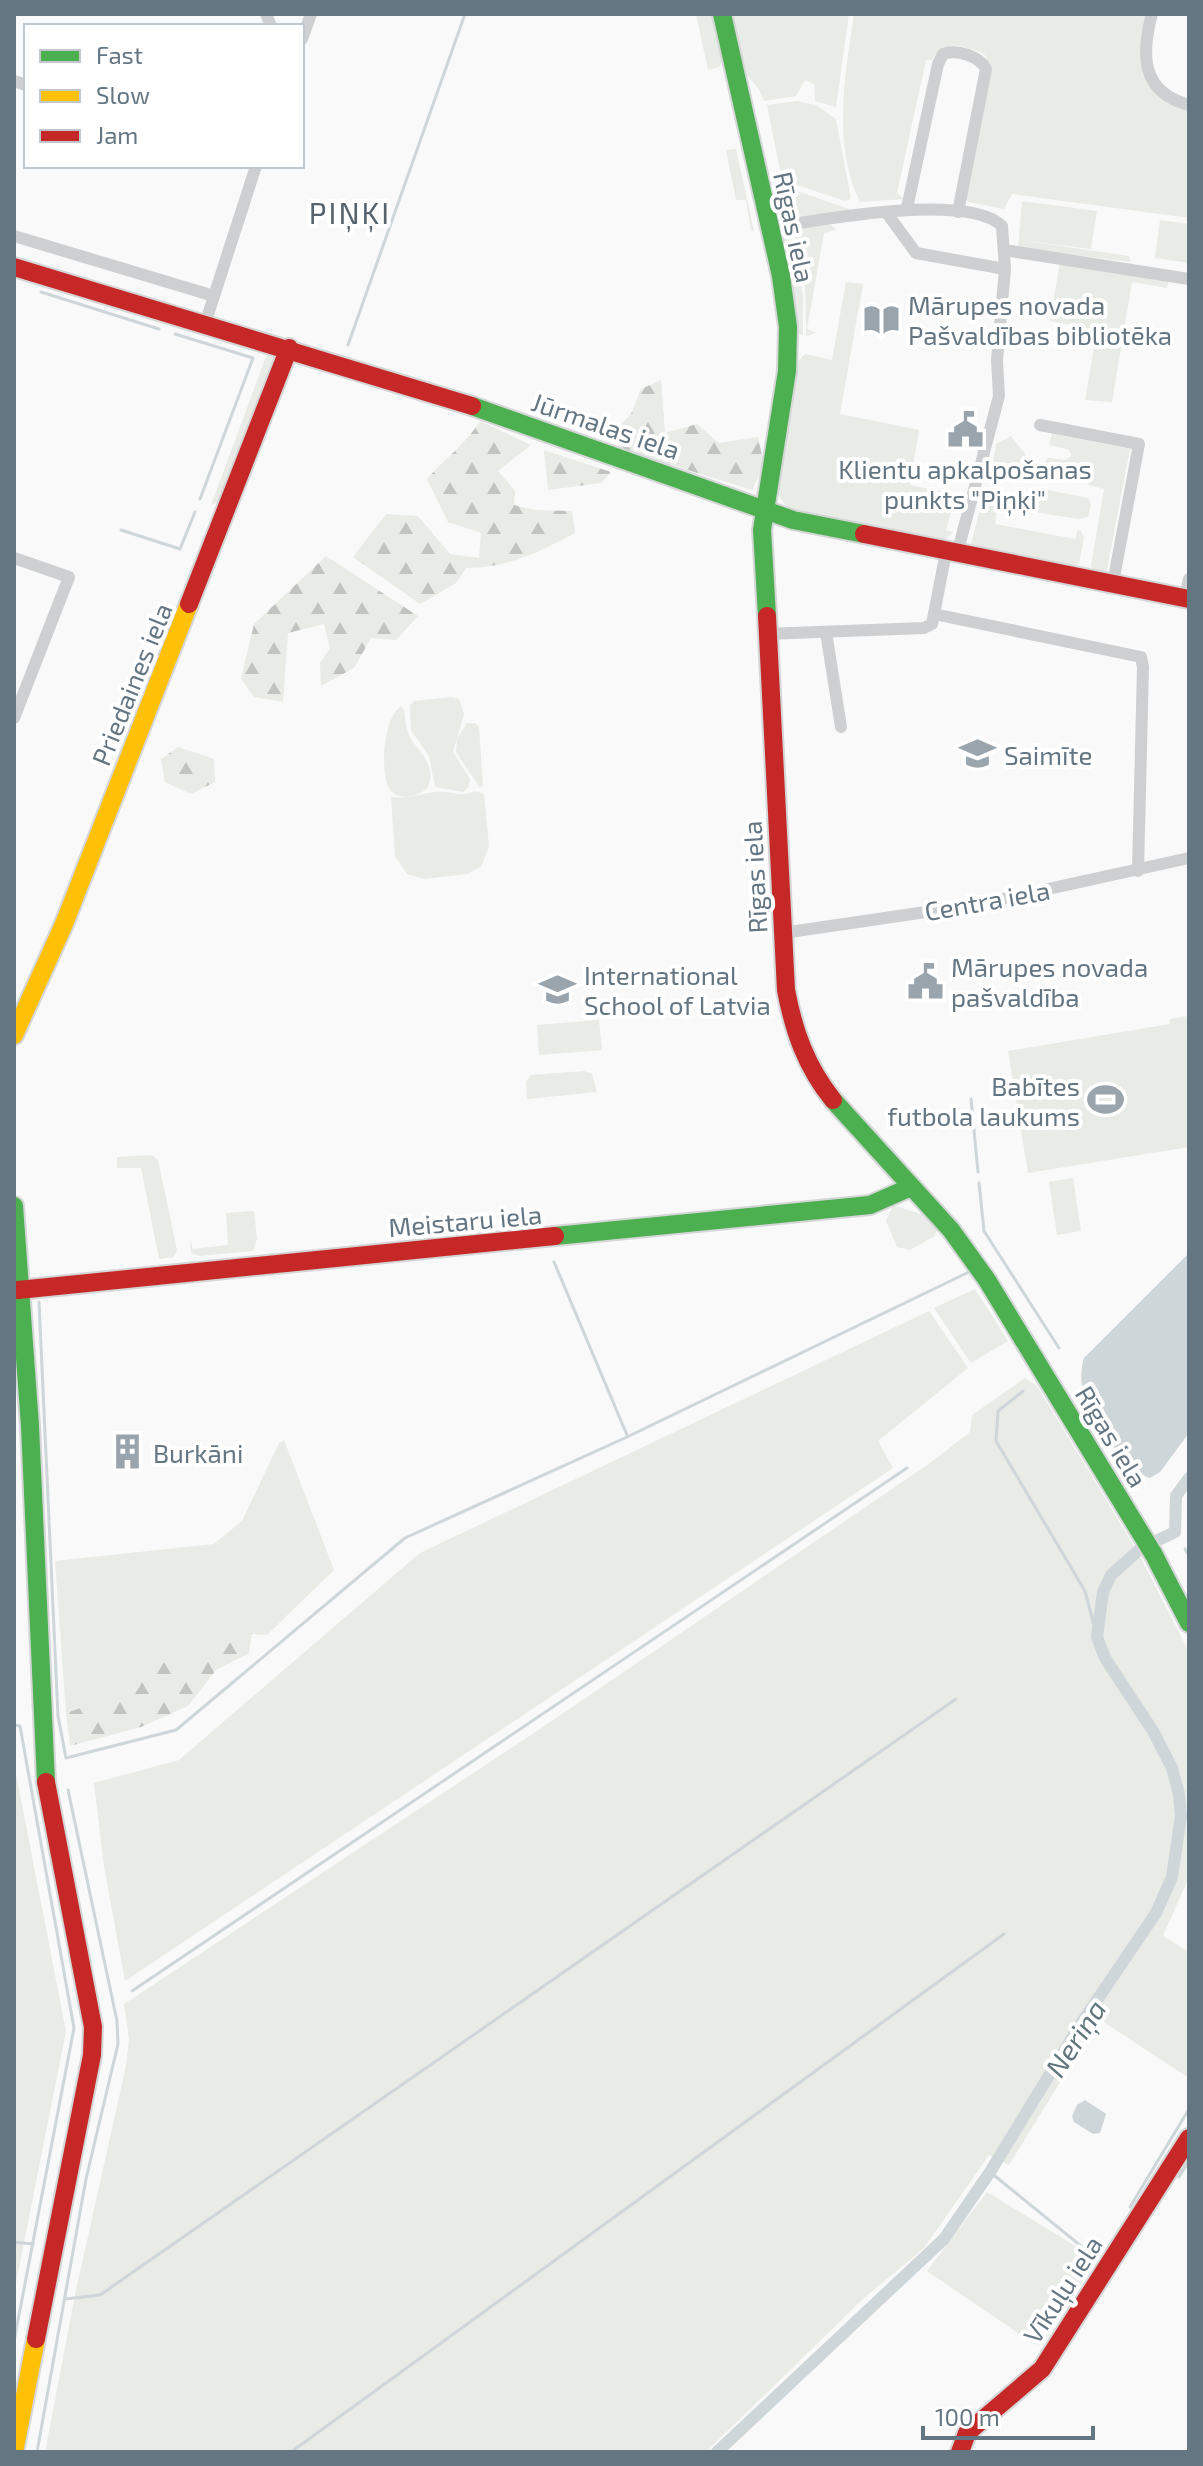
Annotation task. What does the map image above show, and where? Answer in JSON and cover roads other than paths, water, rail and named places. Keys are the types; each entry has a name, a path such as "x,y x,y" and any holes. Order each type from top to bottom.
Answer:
{"street":[{"path":"304,33 311,14"},
{"name":"Rīgas iela","path":"722,14 784,294 788,340 783,403 762,530 765,634 790,1013 813,1075 839,1110 951,1230 987,1280 1147,1544 1189,1623"},
{"path":"1152,14 1145,60 1156,88 1174,101 1189,105"},
{"path":"907,208 938,64 943,54 950,52 976,58 986,69 958,212"},
{"path":"205,324 255,168"},
{"path":"765,634 924,628 932,624 999,396 997,360 1005,269 1001,224 958,212 907,208 770,228"},
{"path":"886,212 916,253 1005,269"},
{"path":"14,236 214,296"},
{"path":"1004,250 1189,279"},
{"name":"Jūrmalas iela","path":"14,267 289,348 538,429 793,520 1187,599"},
{"name":"Priedaines iela","path":"14,1035 64,924 289,348"},
{"path":"1040,425 1139,444 1113,583"},
{"path":"14,558 69,577 14,718"},
{"path":"1187,599 1189,579"},
{"path":"934,614 1141,657 1138,871"},
{"path":"826,632 841,727"},
{"name":"Centra iela","path":"783,933 980,904 1189,858"},
{"name":"Meistaru iela","path":"18,1290 870,1205 911,1187"},
{"path":"14,1206 22,1428 44,1693 45,1775 91,2014 93,2041 14,2452"},
{"name":"Vīkuļu iela","path":"960,2452 967,2433 1042,2369 1189,2138"}],"waterway":[{"path":"348,345 465,14"},
{"path":"41,292 159,329"},
{"path":"175,334 253,358 200,499"},
{"path":"121,530 180,549 195,512"},
{"path":"971,1099 978,1172"},
{"path":"979,1183 984,1231 1059,1348"},
{"path":"554,1262 627,1435"},
{"path":"39,1302 58,1716 66,1758 176,1730 405,1538 627,1437 969,1272"},
{"path":"1023,1391 998,1411 996,1441 1085,1591 1097,1637"},
{"path":"132,1991 907,1468"},
{"name":"Neriņa","path":"1156,1541 1175,1532 1176,1496 1189,1478"},
{"path":"1185,1549 1189,1556"},
{"name":"Neriņa","path":"717,2452 944,2239 990,2172 1078,2028 1156,1913 1172,1877 1181,1816 1179,1794 1172,1768 1153,1731 1105,1658 1097,1637 1103,1592 1111,1575 1139,1550"},
{"path":"65,2299 100,2295 956,1699"},
{"path":"14,1725 20,1726 74,2028 14,2341"},
{"path":"37,2452 86,2179 118,2044 117,2021 68,1790"},
{"path":"291,2452 1004,1934"},
{"path":"1130,2207 1189,2109"},
{"path":"1179,2177 1189,2161"},
{"path":"990,2172 1097,2259"},
{"path":"14,2242 33,2244"}],"place":[{"name":"Mārupes novada Pašvaldības bibliotēka","path":"882,319"},
{"name":"Klientu apkalpošanas punkts \"Piņķi\"","path":"965,429"},
{"name":"Saimīte","path":"978,754"},
{"name":"Mārupes novada pašvaldība","path":"925,981"},
{"name":"International School of Latvia","path":"558,989"},
{"name":"Babītes futbola laukums","path":"1106,1100"},
{"name":"Burkāni","path":"127,1452"}],"district":[{"name":"PIŅĶI","path":"350,212"}]}
